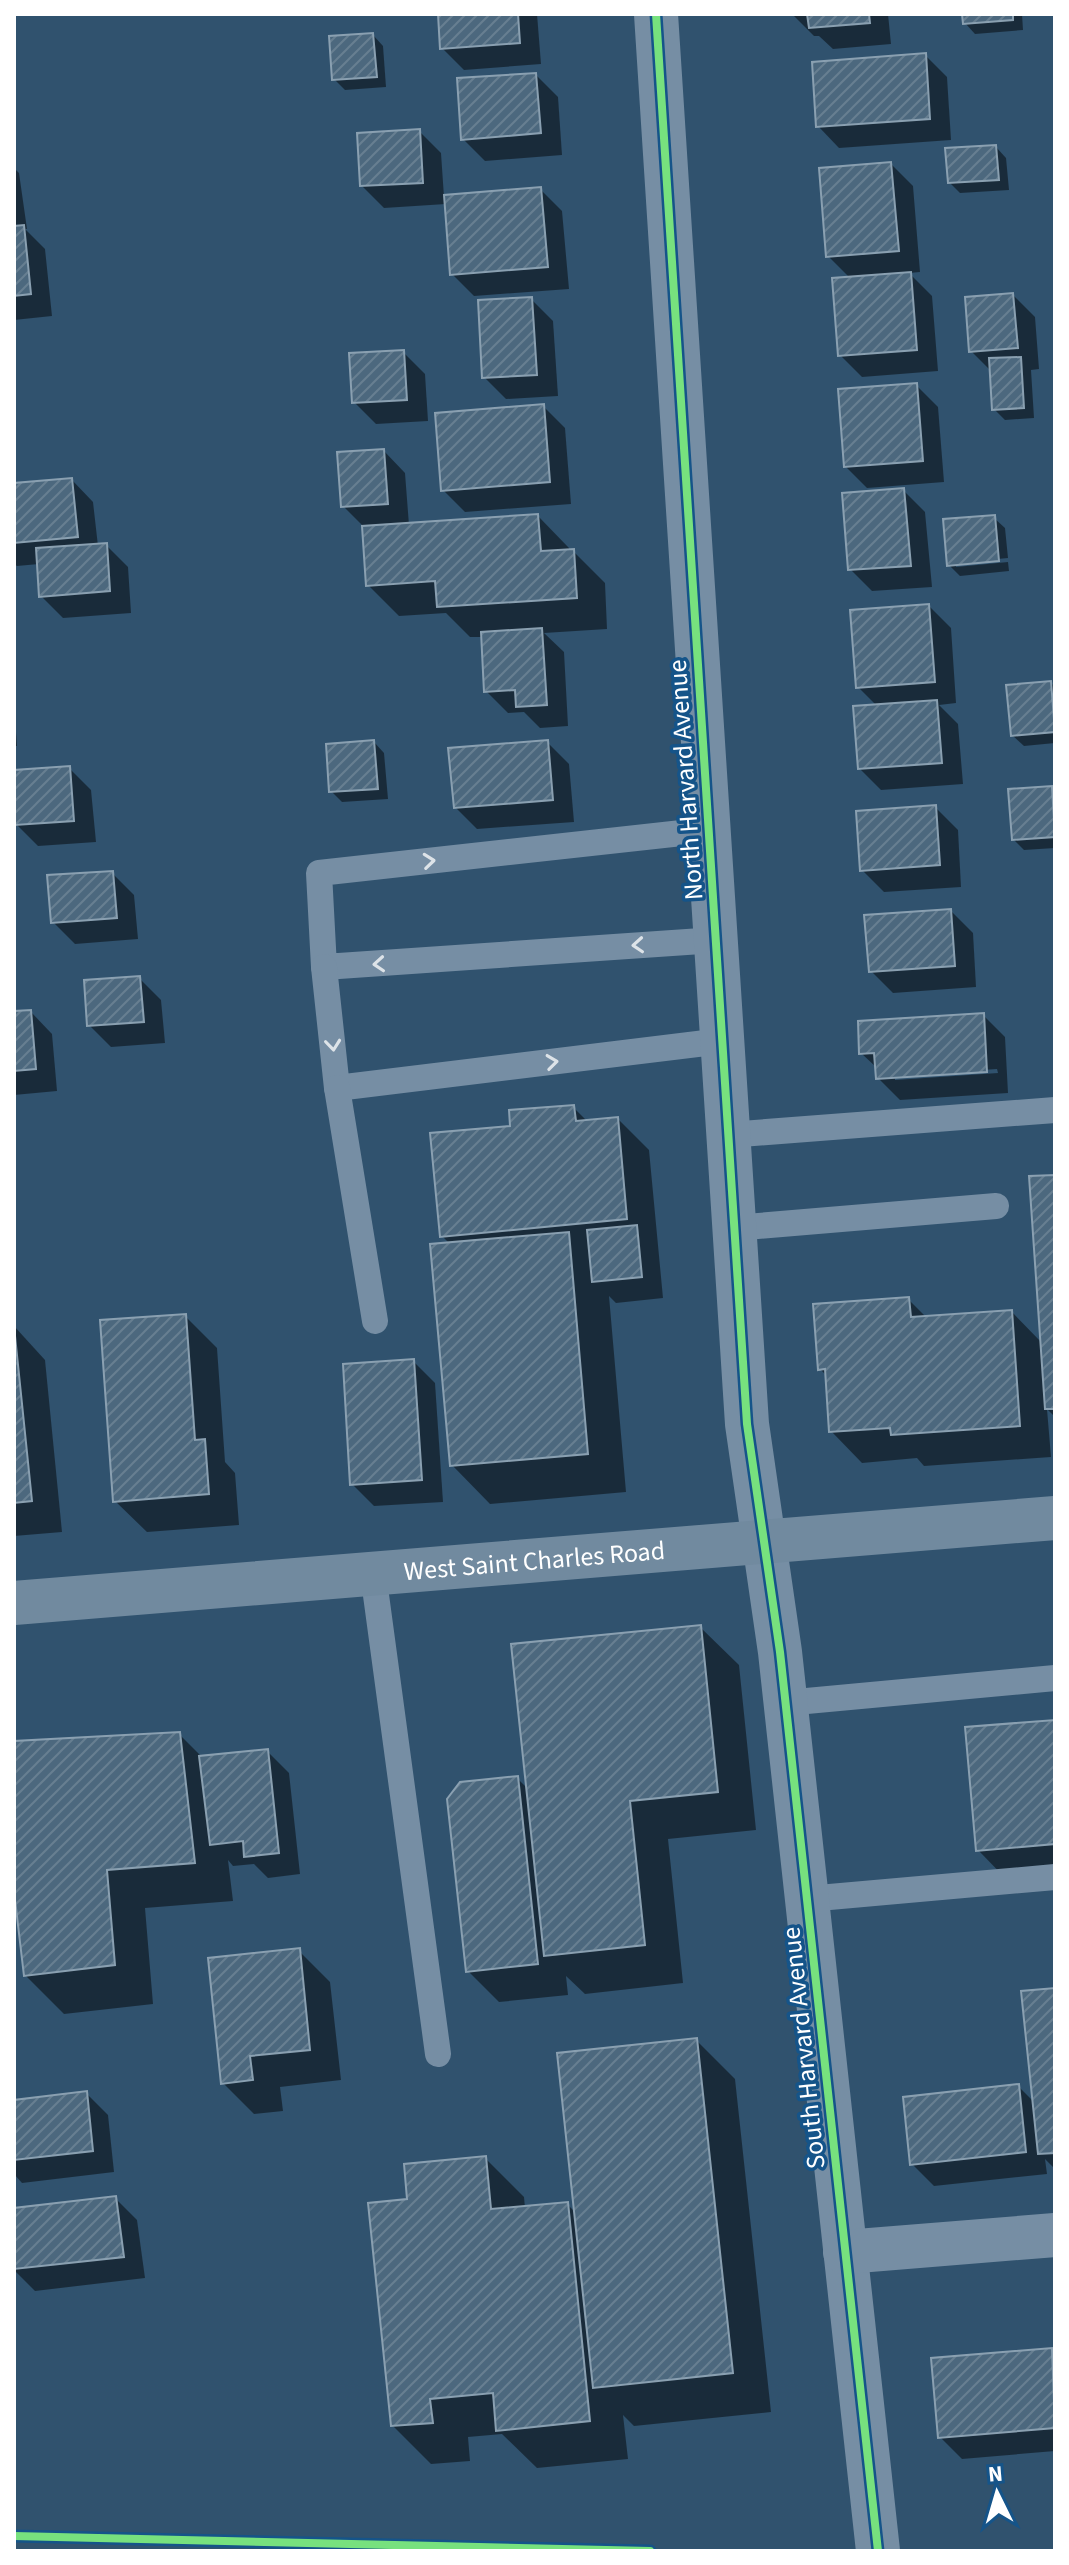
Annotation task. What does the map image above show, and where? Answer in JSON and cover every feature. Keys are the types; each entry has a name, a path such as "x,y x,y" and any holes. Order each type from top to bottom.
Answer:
{"main road":[{"name":"West Saint Charles Road","path":"14,1603 1055,1518"}],"street":[{"name":"North Harvard Avenue","path":"656,14 747,1424 764,1541"},
{"name":"South Harvard Avenue","path":"764,1541 785,1703 878,2551"},
{"path":"845,2252 1055,2235"}],"lane":[{"path":"375,1321 337,1088 324,967 319,873 709,830"},
{"path":"324,967 716,940"},
{"path":"337,1088 722,1041"},
{"path":"728,1135 1055,1110"},
{"path":"734,1228 996,1206"},
{"path":"373,1573 438,2054"},
{"path":"785,1703 1055,1678"},
{"path":"807,1899 1055,1877"}],"building":[{"path":"438,14 518,14 520,43 440,49"},
{"path":"807,14 869,14 870,23 809,28"},
{"path":"962,14 1013,14 1013,20 963,24"},
{"path":"373,33 377,77 332,80 329,36"},
{"path":"926,53 930,119 816,127 812,62"},
{"path":"536,73 541,133 461,140 457,78"},
{"path":"420,129 423,183 360,186 357,133"},
{"path":"996,145 999,180 948,183 945,148"},
{"path":"891,162 899,251 826,257 819,168"},
{"path":"541,187 548,267 450,275 444,195"},
{"path":"24,225 31,294 14,296 14,226"},
{"path":"911,272 917,350 838,356 832,278"},
{"path":"1013,293 1018,348 969,352 965,297"},
{"path":"532,297 537,375 482,378 478,300"},
{"path":"404,350 407,400 352,403 349,353"},
{"path":"1021,357 1024,408 992,410 989,358"},
{"path":"917,383 923,461 844,467 838,389"},
{"path":"544,404 550,482 441,491 435,413"},
{"path":"384,449 388,504 341,507 337,452"},
{"path":"72,478 78,537 14,543 14,483"},
{"path":"904,488 911,566 848,570 842,493"},
{"path":"538,514 541,551 574,549 577,598 437,607 435,581 366,586 362,526"},
{"path":"995,515 999,561 947,566 943,519"},
{"path":"107,543 110,591 39,597 36,548"},
{"path":"929,604 935,682 856,688 850,610"},
{"path":"542,628 547,705 516,707 515,690 484,692 481,632"},
{"path":"1051,681 1055,732 1011,736 1006,685"},
{"path":"937,700 942,763 858,769 853,706"},
{"path":"374,740 378,789 329,792 326,744"},
{"path":"548,740 553,800 454,808 448,748"},
{"path":"70,766 74,821 15,825 14,770"},
{"path":"1052,786 1055,837 1012,840 1008,789"},
{"path":"936,805 940,865 860,871 856,811"},
{"path":"113,871 117,918 51,923 47,875"},
{"path":"951,909 955,966 869,972 864,915"},
{"path":"140,976 144,1022 87,1026 84,980"},
{"path":"31,1010 36,1069 14,1071 14,1011"},
{"path":"984,1013 987,1072 876,1079 874,1053 859,1054 858,1021"},
{"path":"574,1105 576,1121 618,1117 627,1219 440,1237 430,1133 510,1126 509,1110"},
{"path":"1055,1175 1055,1409 1045,1409 1029,1176"},
{"path":"637,1225 642,1277 592,1282 587,1230"},
{"path":"569,1232 588,1454 450,1466 430,1244"},
{"path":"909,1297 911,1317 1012,1310 1020,1426 891,1435 890,1428 829,1432 825,1369 818,1370 813,1304"},
{"path":"186,1314 195,1440 205,1439 209,1494 113,1502 100,1320"},
{"path":"14,1326 32,1501 14,1503"},
{"path":"414,1359 422,1480 350,1485 343,1364"},
{"path":"701,1625 718,1792 630,1801 645,1945 544,1956 511,1644"},
{"path":"1055,1720 1055,1844 976,1851 965,1727"},
{"path":"180,1732 195,1863 107,1870 115,1965 24,1976 14,1891 14,1741"},
{"path":"268,1749 279,1853 244,1857 243,1841 210,1845 199,1756"},
{"path":"518,1776 538,1964 466,1972 447,1799 460,1782"},
{"path":"300,1948 310,2050 250,2056 253,2080 221,2084 208,1958"},
{"path":"1055,1988 1055,2153 1038,2154 1021,1991"},
{"path":"697,2038 733,2373 593,2388 557,2053"},
{"path":"1019,2084 1026,2152 910,2165 903,2097"},
{"path":"87,2091 93,2151 14,2160 14,2100"},
{"path":"486,2156 491,2209 568,2202 590,2421 496,2431 493,2393 430,2399 433,2423 391,2426 368,2203 407,2199 404,2164"},
{"path":"116,2196 124,2257 14,2269 14,2208"},
{"path":"1052,2348 1055,2428 938,2438 931,2358"}],"cycle path":[{"path":"656,14 747,1424 780,1652 878,2551"},
{"path":"14,2536 650,2551"}]}
